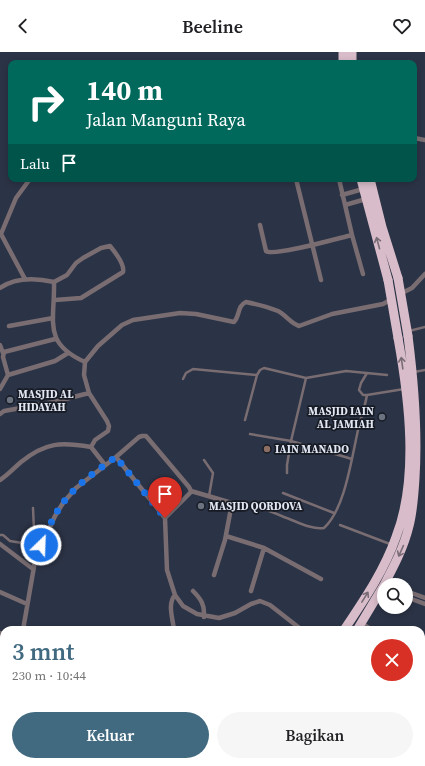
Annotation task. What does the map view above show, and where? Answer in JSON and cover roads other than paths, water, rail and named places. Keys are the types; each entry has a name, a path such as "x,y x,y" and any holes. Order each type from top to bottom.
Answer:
{"highway":[{"path":"347,626 388,559 404,513 408,485 409,418 406,388 388,280 362,182"},
{"path":"371,182 382,227 398,278 407,334 416,417 416,458 412,509 403,547 388,578"},
{"path":"359,626 377,597"}],"street":[{"path":"25,279 1,237 2,231 16,198 28,182"},
{"path":"297,182 311,245 321,280"},
{"path":"340,182 352,235 364,274"},
{"path":"342,195 363,189"},
{"path":"345,205 366,199"},
{"path":"260,225 267,253 289,250 352,235"},
{"path":"0,288 25,279 54,282 67,275 76,263 83,258 110,246 124,269 122,274 80,298 54,300"},
{"path":"91,447 95,440 106,433 109,429 107,421 89,393 84,375 85,362 98,346 122,325 132,320 180,313 190,313 234,322 240,306 246,302 278,311 294,324 300,326 332,314 383,304 412,288 425,274"},
{"path":"54,282 53,318 55,339 68,353 85,362"},
{"path":"9,326 53,318"},
{"path":"3,353 13,348 55,339"},
{"path":"0,345 8,375"},
{"path":"0,389 8,375 55,361 68,353"},
{"path":"0,405 2,413 89,393"},
{"path":"24,626 35,561 44,538 63,503 76,488 142,436 146,436 191,491 232,503 226,536 219,563 214,575"},
{"path":"0,480 22,461 42,448 51,445 66,444 91,447 105,465"},
{"path":"116,457 165,518 166,570 175,595 186,609 204,616 219,618 228,616 260,601 270,606 297,626"},
{"path":"165,518 191,491"},
{"path":"226,536 264,548 321,579"},
{"path":"0,544 33,570"},
{"path":"251,591 264,548"},
{"path":"193,591 204,604 204,616"},
{"path":"0,592 27,604"},
{"path":"413,593 425,598"},
{"path":"174,626 171,605 172,598 175,595"},
{"path":"413,600 425,604"}],"lane":[{"path":"407,334 425,327"},
{"path":"245,420 257,375 260,370 264,368 306,378 346,371 387,375"},
{"path":"183,380 186,373 193,369 257,375"},
{"path":"412,373 425,370"},
{"path":"367,372 359,390 363,395 406,388"},
{"path":"287,473 291,441 306,378"},
{"path":"232,503 244,504 264,509 304,524 322,528 325,527 330,521 344,490 367,395"},
{"path":"250,434 291,441 352,459"},
{"path":"204,460 212,473 207,496"},
{"path":"283,493 334,513"},
{"path":"0,535 3,535 10,541 22,543 29,538 34,530 33,508"},
{"path":"340,526 393,546"}],"place":[{"name":"MASJID AL HIDAYAH","path":"10,400"},
{"name":"MASJID IAIN AL JAMIAH","path":"382,417"},
{"name":"IAIN MANADO","path":"267,449"},
{"name":"MASJID QORDOVA","path":"201,506"}]}
